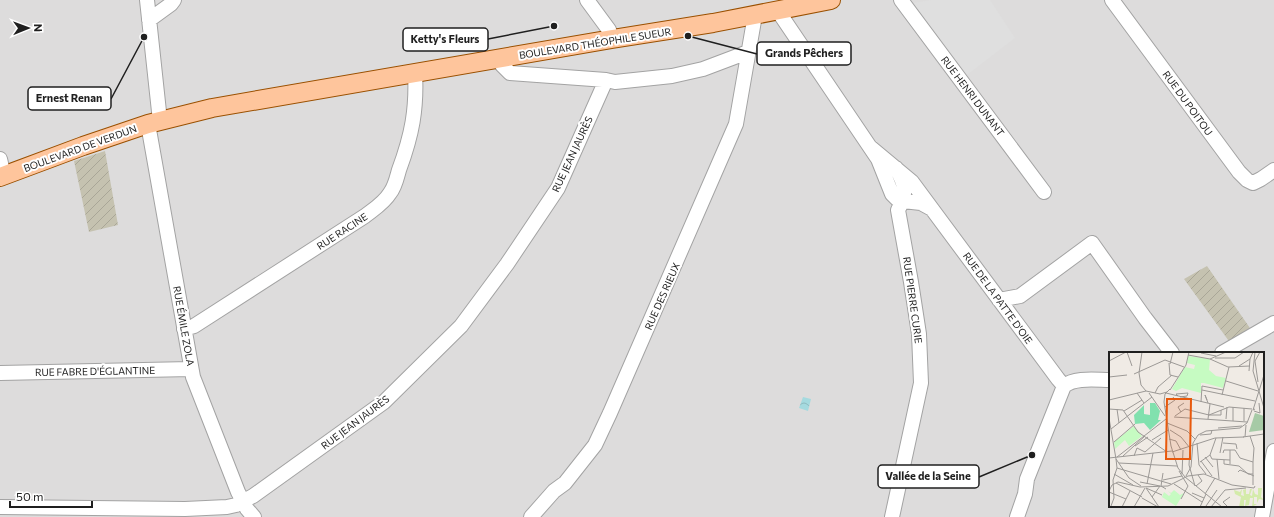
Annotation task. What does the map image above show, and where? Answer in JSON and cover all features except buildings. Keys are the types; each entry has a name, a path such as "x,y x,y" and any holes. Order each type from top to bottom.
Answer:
{"main road":[{"name":"BOULEVARD THÉOPHILE SUEUR","path":"414,72 713,24 830,0"},
{"name":"BOULEVARD DE VERDUN","path":"1,170 83,146 154,122 212,108 414,72"}],"street":[{"name":"RUE ÉMILE ZOLA","path":"147,0 154,122 191,369 243,502 254,517"},
{"path":"149,20 171,4 174,0"},
{"path":"587,0 609,30 612,39"},
{"name":"RUE HENRI DUNANT","path":"901,0 1044,192"},
{"name":"RUE DU POITOU","path":"1112,0 1239,172 1247,180 1253,183 1274,170"},
{"path":"778,11 878,159 892,194 897,199 921,203 932,209"},
{"name":"RUE DES RIEUX","path":"531,517 554,492 565,483 595,445 604,426 736,124 755,15"},
{"path":"501,58 502,65 510,73 606,80 615,82 672,76 703,69 748,52"},
{"name":"RUE RACINE","path":"184,329 194,326 365,216 383,202 391,192 409,143 416,88 414,72"},
{"name":"RUE JEAN JAURÈS","path":"0,507 185,509 227,507 243,502 384,402 461,326 507,264 558,188 606,80"},
{"name":"RUE DE LA PATTE D'OIE","path":"870,147 912,182 1058,380 1064,386"},
{"name":"RUE PIERRE CURIE","path":"892,517 921,383 919,334 898,210 903,201 905,190 902,179 896,168"},
{"path":"999,300 1020,296 1092,243 1145,318 1171,352"},
{"path":"1224,352 1274,323"},
{"name":"RUE FABRE D'ÉGLANTINE","path":"0,373 191,369"},
{"path":"1017,517 1025,494 1027,479 1064,386 1068,382 1109,380"},
{"path":"1264,506 1274,451"},
{"path":"1262,517 1264,507"}],"shaded area":[{"path":"0,0 1274,0 1274,517 0,517"},
{"path":"931,0 990,0 1015,38 967,75 913,3"},
{"path":"105,151 118,225 89,232 74,161"},
{"path":"1207,266 1252,331 1231,344 1184,279"}],"water":[{"path":"803,397 811,399 808,411 799,408"}],"place":[{"name":"Ketty's Fleurs","path":"554,26"},
{"name":"Grands Pêchers","path":"688,36"},
{"name":"Ernest Renan","path":"144,37"},
{"name":"Vallée de la Seine","path":"1032,455"}]}
